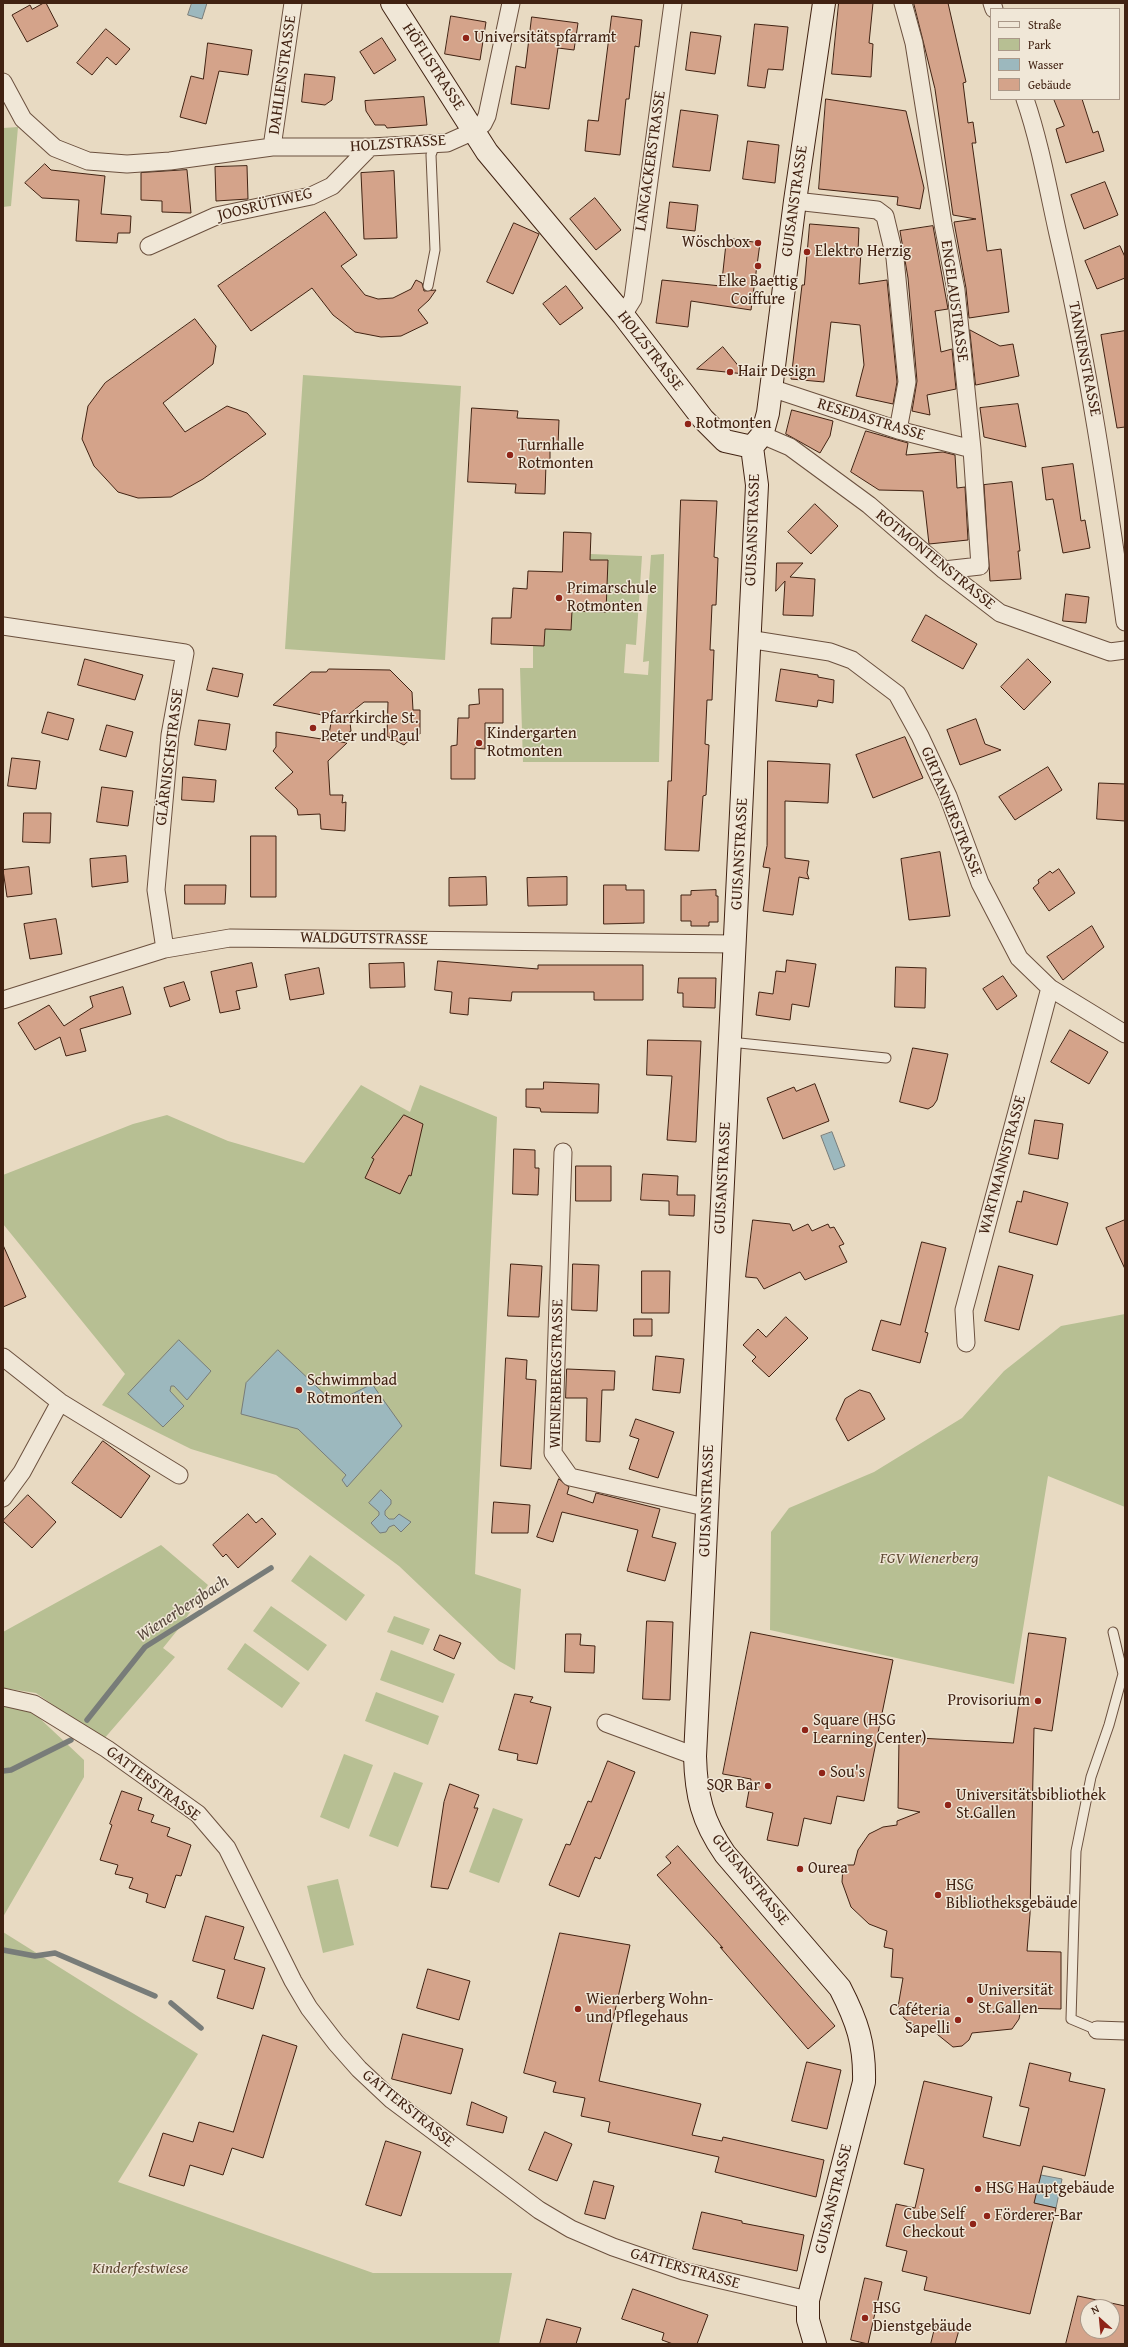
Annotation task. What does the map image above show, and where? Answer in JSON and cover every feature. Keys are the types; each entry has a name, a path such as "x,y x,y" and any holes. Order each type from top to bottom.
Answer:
{"street":[{"name":"DAHLIENSTRASSE","path":"272,147 293,3"},
{"name":"HÖFLISTRASSE","path":"392,3 474,131"},
{"path":"474,131 483,124 487,116 511,3"},
{"name":"LANGACKERSTRASSE","path":"623,315 633,299 673,3"},
{"name":"GUISANSTRASSE","path":"815,2344 808,2320 808,2300 864,2082 864,2057 861,2040 853,2013 840,1988 725,1854 713,1837 700,1803 696,1784 695,1756 748,640 757,485 757,441 768,413 794,201 824,3"},
{"name":"ENGELAUSTRASSE","path":"903,3 914,43 943,224 956,290 972,449 980,566 944,570"},
{"name":"HOLZSTRASSE","path":"3,82 23,119 55,148 88,161 128,164 170,161 272,147 370,147 435,144 447,143 474,131 486,152 623,315 713,430 726,441 757,441"},
{"name":"TANNENSTRASSE","path":"1025,100 1034,125 1065,262 1096,424 1125,622"},
{"name":"JOOSRÜTIWEG","path":"149,246 216,216 311,196 332,186 370,147"},
{"path":"794,201 877,210 884,216 895,258 907,382 898,430"},
{"name":"RESEDASTRASSE","path":"771,388 898,430 972,449"},
{"name":"ROTMONTENSTRASSE","path":"757,441 790,447 844,488 944,570 1000,613 1110,652 1125,650"},
{"name":"GLÄRNISCHSTRASSE","path":"3,626 185,653 170,735 156,890 165,949"},
{"name":"GIRTANNERSTRASSE","path":"748,640 830,652 852,660 897,694 920,736 948,796 980,883 1019,958 1050,988 1125,1034"},
{"name":"WALDGUTSTRASSE","path":"3,1000 165,949 230,938 734,944"},
{"name":"WARTMANNSTRASSE","path":"966,1343 964,1310 1050,988"},
{"name":"WIENERBERGSTRASSE","path":"563,1152 553,1453 570,1477 706,1507"},
{"path":"3,1357 60,1402 179,1475"},
{"path":"3,1498 22,1472 60,1402"},
{"name":"GATTERSTRASSE","path":"3,1698 34,1704 107,1749 198,1814 227,1848 294,1981 310,2008 359,2070 392,2100 533,2206 571,2229 613,2247 683,2271 808,2300"},
{"path":"606,1724 695,1756"},
{"path":"1098,2030 1125,2031"}],"lane":[{"path":"428,286 435,250 431,155 435,144"},
{"path":"730,1042 886,1058"},
{"path":"1098,2030 1072,2019 1076,1851 1091,1776 1109,1725 1124,1674 1113,1632"}],"green space":[{"path":"18,127 11,206 3,207 3,128"},
{"path":"303,375 461,386 445,660 285,649"},
{"path":"590,554 642,556 636,645 626,644 624,673 648,675 649,661 643,662 651,555 664,554 659,762 523,762 520,668 533,668 533,646 544,646 545,629 571,630 572,607 578,611 606,612 608,560 590,560"},
{"name":"Schwimmbad Rotmonten","path":"361,1085 410,1112 420,1085 497,1117 475,1574 521,1589 515,1670 499,1661 399,1566 276,1475 191,1449 102,1405 125,1374 3,1224 3,1175 133,1124 167,1115 228,1141 304,1163"},
{"name":"FGV Wienerberg","path":"1125,1314 1125,1507 1048,1476 1014,1684 770,1630 771,1532 789,1508 874,1472 962,1418 1004,1371 1061,1326"},
{"path":"161,1545 208,1585 180,1627 163,1648 175,1657 103,1740 36,1693 3,1688 3,1632"},
{"path":"310,1555 365,1595 346,1621 291,1581"},
{"path":"271,1606 327,1645 308,1671 253,1631"},
{"path":"394,1616 430,1629 423,1645 387,1632"},
{"path":"245,1643 300,1683 282,1708 227,1669"},
{"path":"391,1650 455,1674 443,1703 380,1680"},
{"path":"376,1692 439,1716 428,1745 365,1721"},
{"path":"3,1706 34,1713 84,1760 84,1777 3,1917"},
{"path":"344,1754 373,1765 349,1829 320,1817"},
{"path":"394,1772 423,1783 398,1847 369,1836"},
{"path":"493,1808 523,1819 499,1883 469,1872"},
{"path":"338,1879 354,1945 323,1953 307,1886"},
{"name":"Kinderfestwiese","path":"3,1932 198,2054 118,2182 373,2273 512,2273 499,2344 3,2344"}],"water":[{"path":"192,3 207,3 202,19 188,15"},
{"path":"832,1132 845,1166 834,1170 821,1136"},
{"path":"179,1340 211,1371 187,1400 174,1386 171,1386 170,1391 184,1406 163,1427 128,1394"},
{"path":"278,1350 334,1403 372,1384 402,1426 347,1487 342,1480 346,1475 298,1429 241,1414 246,1383"},
{"path":"381,1490 391,1500 391,1504 385,1511 385,1515 389,1519 394,1519 399,1514 411,1522 401,1532 394,1525 389,1527 386,1532 380,1533 371,1523 379,1515 379,1512 369,1503"},
{"path":"1041,2175 1062,2179 1056,2208 1034,2203"}],"building":[{"path":"46,3 58,26 27,42 12,15 30,5 32,9"},
{"path":"839,3 873,3 869,43 873,44 871,77 832,74"},
{"path":"914,3 948,3 966,82 963,83 968,123 973,122 976,143 972,143 987,251 1001,249 1009,312 969,318 966,288 954,222 976,219 953,215 935,89"},
{"name":"Universitätspfarramt","path":"451,16 486,22 480,60 445,54"},
{"path":"612,16 642,20 639,47 635,46 629,99 626,99 620,155 585,151 588,120 598,121"},
{"path":"532,17 578,23 574,50 558,48 549,109 511,104 516,66 525,68"},
{"path":"755,24 788,27 783,70 768,69 765,88 748,86"},
{"path":"106,29 130,49 116,65 107,57 92,75 77,63"},
{"path":"691,32 721,36 715,74 686,70"},
{"path":"382,38 396,60 374,74 360,52"},
{"path":"208,43 252,50 248,75 219,71 206,124 180,117 191,76 203,79"},
{"path":"305,74 335,77 332,100 325,105 302,102"},
{"path":"424,97 427,125 387,128 385,125 375,125 366,111 365,101"},
{"path":"826,99 906,111 924,188 920,209 897,205 898,197 819,189"},
{"path":"1054,100 1082,100 1093,133 1098,131 1104,151 1066,163 1056,129 1064,126"},
{"path":"681,110 718,115 710,171 673,167"},
{"path":"748,141 779,145 775,183 743,179"},
{"path":"45,164 51,170 105,176 101,214 131,216 130,233 118,233 117,243 76,241 79,200 42,198 25,183"},
{"path":"247,166 248,199 216,201 215,167"},
{"path":"187,170 191,213 162,212 162,201 141,200 141,173"},
{"path":"394,171 397,238 364,239 361,173"},
{"path":"1105,182 1118,215 1084,229 1071,195"},
{"path":"595,198 621,230 596,250 570,219"},
{"path":"670,202 698,205 695,231 667,228"},
{"path":"325,212 357,255 341,266 365,295 378,299 393,298 411,289 416,280 422,283 424,291 436,290 429,300 418,310 428,323 401,336 381,337 355,332 333,315 312,288 251,331 218,286"},
{"path":"514,223 539,234 513,294 487,282"},
{"path":"810,224 859,228 858,251 861,251 859,284 887,280 897,382 893,404 856,396 864,365 860,325 831,322 824,382 791,379 802,285 804,285"},
{"path":"933,226 948,309 935,311 941,352 952,349 956,389 927,395 930,415 912,411 917,381 908,278 900,231"},
{"path":"727,238 760,243 751,310 691,301 688,327 656,323 662,280 721,286"},
{"path":"1120,246 1125,257 1125,278 1097,289 1085,261"},
{"path":"566,286 583,308 560,325 543,304"},
{"path":"195,319 216,346 213,364 163,403 185,432 227,406 247,413 266,434 203,479 171,497 138,498 118,492 94,466 82,439 88,406 105,383"},
{"path":"970,330 1000,346 1013,344 1019,376 976,385"},
{"path":"1125,331 1125,427 1117,428 1101,335"},
{"path":"723,347 745,374 697,369"},
{"path":"1018,404 1026,447 984,437 980,408"},
{"name":"Turnhalle Rotmonten","path":"472,408 518,411 517,418 559,420 558,446 550,446 550,464 546,464 545,494 515,493 516,484 468,482"},
{"path":"792,410 833,421 830,436 820,453 786,434"},
{"path":"866,431 908,443 906,455 943,452 955,455 957,488 965,487 968,540 929,544 923,491 879,490 851,472"},
{"path":"1073,464 1081,521 1085,520 1090,548 1063,553 1053,499 1046,500 1042,468"},
{"path":"1012,482 1020,551 1018,551 1021,579 990,581 984,485"},
{"path":"681,500 717,501 714,557 718,558 716,605 712,605 710,650 714,650 712,700 707,700 705,744 709,745 706,795 703,796 699,851 665,850 668,781 671,781"},
{"path":"815,504 838,526 811,554 788,532"},
{"name":"Primarschule Rotmonten","path":"564,532 591,533 590,560 608,560 606,612 572,611 571,630 545,629 544,646 491,644 492,618 511,618 513,588 527,589 528,571 562,572"},
{"path":"777,563 803,563 790,577 815,579 813,616 783,615 785,581 776,591"},
{"path":"1066,594 1089,597 1086,623 1063,621"},
{"path":"926,615 977,644 963,669 912,641"},
{"path":"85,659 143,675 135,700 78,685"},
{"path":"1028,659 1051,682 1024,710 1001,687"},
{"path":"213,668 243,674 238,697 207,690"},
{"name":"Pfarrkirche St. Peter und Paul","path":"329,669 390,670 412,692 413,710 420,710 420,734 416,734 404,745 387,736 388,702 364,702 349,714 351,731 336,741 347,743 328,761 330,795 343,795 342,803 346,802 345,831 321,829 320,814 298,815 297,809 275,788 293,772 273,751 276,747 276,732 328,740 332,717 273,705 311,672 326,672"},
{"path":"781,669 818,675 818,677 834,680 833,703 818,700 817,707 776,701"},
{"name":"Kindergarten Rotmonten","path":"479,689 503,689 503,723 485,723 485,749 475,748 475,779 451,779 451,746 457,745 458,718 469,718 469,705 479,704"},
{"path":"48,712 74,719 68,740 42,733"},
{"path":"976,719 985,744 1001,750 960,765 947,730"},
{"path":"199,720 230,724 226,750 195,745"},
{"path":"107,725 133,732 126,757 100,750"},
{"path":"905,737 923,778 873,798 856,755"},
{"path":"12,758 40,761 36,789 8,786"},
{"path":"768,761 830,764 828,803 785,801 785,858 809,861 807,873 809,879 799,877 793,915 763,911 770,868 763,867 767,846"},
{"path":"1048,767 1062,790 1015,820 999,797"},
{"path":"183,777 216,780 214,802 182,800"},
{"path":"1099,783 1125,784 1125,821 1097,819"},
{"path":"102,787 133,791 128,826 97,822"},
{"path":"24,813 51,813 50,843 23,842"},
{"path":"251,836 276,836 276,897 251,897"},
{"path":"940,852 950,916 909,920 901,859"},
{"path":"126,856 128,882 92,887 90,859"},
{"path":"29,867 32,894 7,897 3,870"},
{"path":"1059,869 1075,893 1049,911 1033,888 1039,883 1038,880 1050,871 1052,873"},
{"path":"486,877 487,905 449,906 449,878"},
{"path":"567,877 567,905 528,906 527,878"},
{"path":"185,885 226,885 225,904 185,904"},
{"path":"604,885 626,885 626,890 644,890 644,923 604,924"},
{"path":"716,890 716,896 718,896 718,922 709,922 709,926 691,926 691,921 681,921 681,895 691,895 691,891"},
{"path":"56,919 62,954 30,959 24,924"},
{"path":"1092,926 1104,947 1063,980 1047,957"},
{"path":"787,960 816,964 809,1007 792,1004 790,1020 756,1015 759,992 773,994 776,971 785,972"},
{"path":"438,961 538,969 538,965 643,965 643,1000 594,1000 594,992 512,992 511,1001 469,998 468,1015 450,1013 452,992 435,990"},
{"path":"252,963 257,987 236,991 240,1009 220,1013 211,972"},
{"path":"404,963 405,987 370,988 369,964"},
{"path":"896,967 926,968 925,1008 895,1007"},
{"path":"319,968 324,994 290,1000 285,975"},
{"path":"1003,976 1017,996 997,1010 983,989"},
{"path":"679,978 716,978 715,1008 683,1007 683,993 678,993"},
{"path":"184,982 190,1000 170,1007 164,988"},
{"path":"123,987 131,1014 80,1029 86,1051 66,1056 60,1037 35,1050 18,1023 49,1005 64,1026 93,1007 90,997"},
{"path":"1070,1030 1108,1052 1089,1084 1051,1062"},
{"path":"648,1040 701,1041 696,1142 667,1140 672,1076 647,1075"},
{"path":"913,1048 948,1054 937,1100 933,1106 928,1109 900,1102"},
{"path":"544,1082 599,1084 598,1113 541,1112 540,1108 526,1107 526,1089 543,1089"},
{"path":"815,1084 829,1121 783,1139 767,1098 794,1087 796,1091"},
{"path":"404,1115 423,1124 411,1176 409,1175 400,1194 365,1178 374,1159 372,1158"},
{"path":"1035,1120 1063,1124 1058,1159 1029,1154"},
{"path":"514,1149 535,1150 535,1168 539,1168 538,1195 513,1194"},
{"path":"576,1166 611,1166 611,1201 576,1201"},
{"path":"643,1174 678,1176 677,1195 695,1195 694,1216 669,1215 669,1201 641,1200"},
{"path":"1024,1191 1068,1203 1057,1245 1009,1232 1017,1201 1021,1202"},
{"path":"753,1220 790,1224 793,1231 808,1224 812,1231 828,1224 830,1228 834,1227 844,1244 839,1246 847,1262 805,1280 800,1272 764,1289 757,1278 746,1277"},
{"path":"1125,1220 1125,1269 1106,1228"},
{"path":"922,1242 946,1248 925,1332 928,1333 920,1363 872,1350 881,1320 900,1325"},
{"path":"3,1245 26,1297 3,1307"},
{"path":"511,1264 542,1266 539,1317 508,1316"},
{"path":"573,1264 599,1265 597,1311 572,1310"},
{"path":"999,1266 1033,1275 1019,1330 985,1321"},
{"path":"642,1271 670,1271 669,1313 642,1313"},
{"path":"786,1317 808,1338 769,1377 752,1361 756,1357 743,1345 758,1329 766,1337"},
{"path":"634,1319 652,1319 652,1336 634,1336"},
{"path":"656,1356 684,1359 680,1393 653,1390"},
{"path":"506,1358 527,1360 526,1379 536,1380 531,1469 501,1466"},
{"path":"567,1369 615,1371 614,1390 602,1390 600,1442 586,1441 587,1398 566,1398"},
{"path":"860,1390 870,1393 885,1419 848,1441 836,1419 845,1399"},
{"path":"636,1419 674,1432 658,1478 629,1469 639,1439 630,1436"},
{"path":"103,1441 150,1476 121,1518 72,1483"},
{"path":"559,1479 569,1487 567,1494 593,1503 596,1493 660,1509 652,1537 676,1543 665,1581 627,1571 638,1530 562,1512 553,1542 537,1537"},
{"path":"28,1495 56,1522 32,1548 3,1521"},
{"path":"494,1502 530,1505 528,1533 492,1533"},
{"path":"248,1514 256,1523 262,1518 276,1534 238,1568 226,1554 223,1557 213,1545"},
{"path":"647,1621 673,1622 670,1700 643,1699"},
{"name":"Square (HSG Learning Center)","path":"751,1632 893,1660 864,1801 837,1796 831,1824 804,1818 798,1846 767,1840 773,1813 746,1807 751,1779 723,1774"},
{"name":"HSG Bibliotheksgebäude","path":"1029,1633 1066,1638 1052,1731 1034,1728 1030,1914 1027,1951 1061,1952 1061,2009 1021,2008 1019,2019 1012,2029 972,2033 969,2040 962,2046 953,2047 927,2026 913,2025 904,2018 898,2007 903,1978 891,1977 893,1949 884,1947 887,1931 869,1924 851,1907 842,1882 843,1865 854,1865 858,1850 869,1834 883,1827 897,1825 897,1821 920,1812 898,1808 899,1737 1013,1743"},
{"path":"566,1634 581,1634 580,1645 595,1646 594,1673 565,1672"},
{"path":"440,1635 461,1643 454,1659 434,1650"},
{"path":"515,1694 533,1697 530,1702 551,1707 537,1764 517,1760 518,1754 499,1750"},
{"path":"608,1761 635,1772 600,1859 595,1857 579,1897 549,1885 566,1844 570,1845 588,1801 591,1802"},
{"path":"450,1784 479,1795 474,1808 478,1808 448,1889 431,1887 444,1802"},
{"path":"122,1791 142,1798 138,1810 154,1815 151,1822 170,1828 167,1836 191,1845 181,1876 176,1875 165,1908 146,1902 148,1894 129,1888 133,1878 115,1874 118,1865 100,1860 112,1825 110,1824"},
{"path":"678,1846 835,2026 808,2049 720,1947 723,1948 657,1875 671,1863 666,1857"},
{"path":"206,1916 244,1927 234,1959 265,1968 253,2009 217,1998 225,1970 193,1961"},
{"name":"Wienerberg Wohn- und Pflegehaus","path":"560,1933 630,1945 599,2081 701,2104 692,2135 722,2141 723,2137 824,2160 816,2197 715,2172 719,2157 608,2132 610,2122 581,2116 585,2098 553,2092 556,2082 524,2073"},
{"path":"428,1969 470,1981 459,2020 417,2008"},
{"path":"403,2034 463,2049 451,2094 392,2079"},
{"path":"263,2035 297,2046 263,2158 232,2148 223,2175 190,2165 184,2186 149,2176 163,2133 193,2142 199,2122 233,2132"},
{"path":"807,2062 841,2070 827,2129 792,2121"},
{"name":"HSG Hauptgebäude","path":"1030,2063 1071,2073 1069,2081 1105,2089 1085,2176 1043,2166 1034,2203 1056,2208 1030,2314 924,2290 927,2277 902,2271 907,2251 886,2246 896,2204 915,2208 924,2169 904,2164 924,2081 992,2097 983,2137 1020,2146 1029,2108 1020,2106"},
{"path":"472,2102 507,2117 503,2133 467,2125"},
{"path":"545,2132 572,2144 557,2181 529,2170"},
{"path":"386,2141 421,2152 401,2216 366,2205"},
{"path":"594,2181 614,2186 605,2219 585,2214"},
{"path":"702,2212 742,2221 742,2223 804,2235 797,2271 693,2249"},
{"name":"HSG Dienstgebäude","path":"865,2278 882,2282 868,2344 851,2340"},
{"path":"633,2289 708,2315 697,2344 673,2344 662,2340 664,2333 622,2319"},
{"path":"1078,2296 1092,2299 1080,2299 1080,2339 1120,2339 1120,2305 1125,2306 1125,2344 1066,2344"},
{"path":"547,2319 581,2328 576,2344 540,2344"},
{"path":"936,2324 959,2330 955,2344 931,2344"}],"waterway":[{"name":"Wienerbergbach","path":"87,1720 145,1647 271,1568"},
{"name":"Wienerbergbach","path":"3,1771 11,1770 71,1740"},
{"name":"Wienerbergbach","path":"3,1950 35,1956 55,1953 155,1996"},
{"name":"Wienerbergbach","path":"171,2003 201,2028"}],"place":[{"name":"Universitätspfarramt","path":"466,38"},
{"name":"Wöschbox","path":"758,243"},
{"name":"Elektro Herzig","path":"807,252"},
{"name":"Elke Baettig Coiffure","path":"758,266"},
{"name":"Hair Design","path":"730,372"},
{"name":"Rotmonten","path":"688,424"},
{"name":"Turnhalle Rotmonten","path":"510,455"},
{"name":"Primarschule Rotmonten","path":"559,598"},
{"name":"Pfarrkirche St. Peter und Paul","path":"313,728"},
{"name":"Kindergarten Rotmonten","path":"479,743"},
{"name":"Schwimmbad Rotmonten","path":"299,1390"},
{"name":"Provisorium","path":"1038,1701"},
{"name":"Square (HSG Learning Center)","path":"805,1730"},
{"name":"Sou's","path":"822,1773"},
{"name":"SQR Bar","path":"768,1786"},
{"name":"Universitätsbibliothek St.Gallen","path":"948,1805"},
{"name":"Ourea","path":"800,1869"},
{"name":"HSG Bibliotheksgebäude","path":"938,1895"},
{"name":"Universität St.Gallen","path":"970,2000"},
{"name":"Wienerberg Wohn- und Pflegehaus","path":"578,2009"},
{"name":"Caféteria Sapelli","path":"958,2020"},
{"name":"HSG Hauptgebäude","path":"978,2189"},
{"name":"Förderer-Bar","path":"987,2216"},
{"name":"Cube Self Checkout","path":"973,2224"},
{"name":"HSG Dienstgebäude","path":"865,2318"}]}
